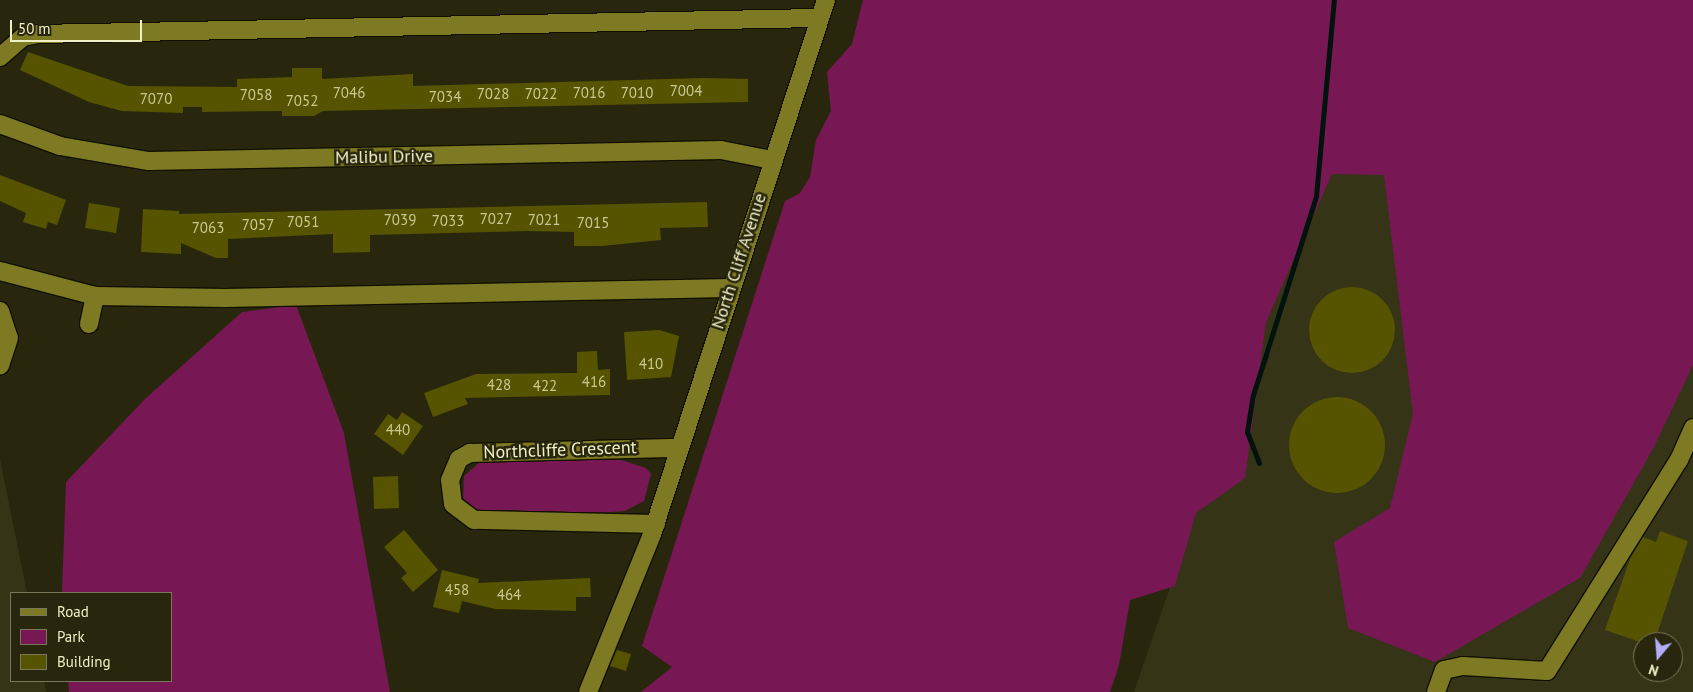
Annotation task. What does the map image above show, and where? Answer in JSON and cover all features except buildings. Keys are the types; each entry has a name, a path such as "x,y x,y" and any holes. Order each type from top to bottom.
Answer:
{"street":[{"name":"North Cliff Avenue","path":"588,692 656,524 730,288 826,0"},
{"path":"0,57 23,37 39,34 820,18"},
{"name":"Malibu Drive","path":"0,124 60,146 149,161 721,150 772,160"},
{"path":"0,271 96,296 225,298 730,288"},
{"path":"89,324 96,296"},
{"path":"0,311 9,338 2,362"},
{"path":"1436,692 1444,670 1463,666 1547,671 1675,467 1693,428"},
{"name":"Northcliffe Crescent","path":"656,524 474,520 453,504 450,480 459,459 470,453 680,448"}],"shaded area":[{"path":"1372,0 1693,0 1693,692 1134,692"},
{"path":"0,459 27,592 10,592 10,682 44,682 46,692 0,692"}],"green space":[{"path":"863,0 1693,0 1693,365 1653,449 1580,578 1435,662 1348,628 1334,542 1390,508 1413,414 1384,175 1332,174 1266,322 1245,478 1196,513 1175,586 1130,600 1119,665 1110,692 641,692 672,667 642,646 785,201 800,193 810,177 816,140 831,111 827,72 852,44"},
{"path":"296,305 344,433 390,692 69,692 68,682 172,682 172,592 62,592 66,482 145,399 242,312"},
{"path":"618,459 646,468 651,474 644,501 625,511 583,514 477,511 463,498 464,476 480,462"}],"waterway":[{"path":"1259,463 1247,432 1253,395 1316,196 1334,0"}]}
